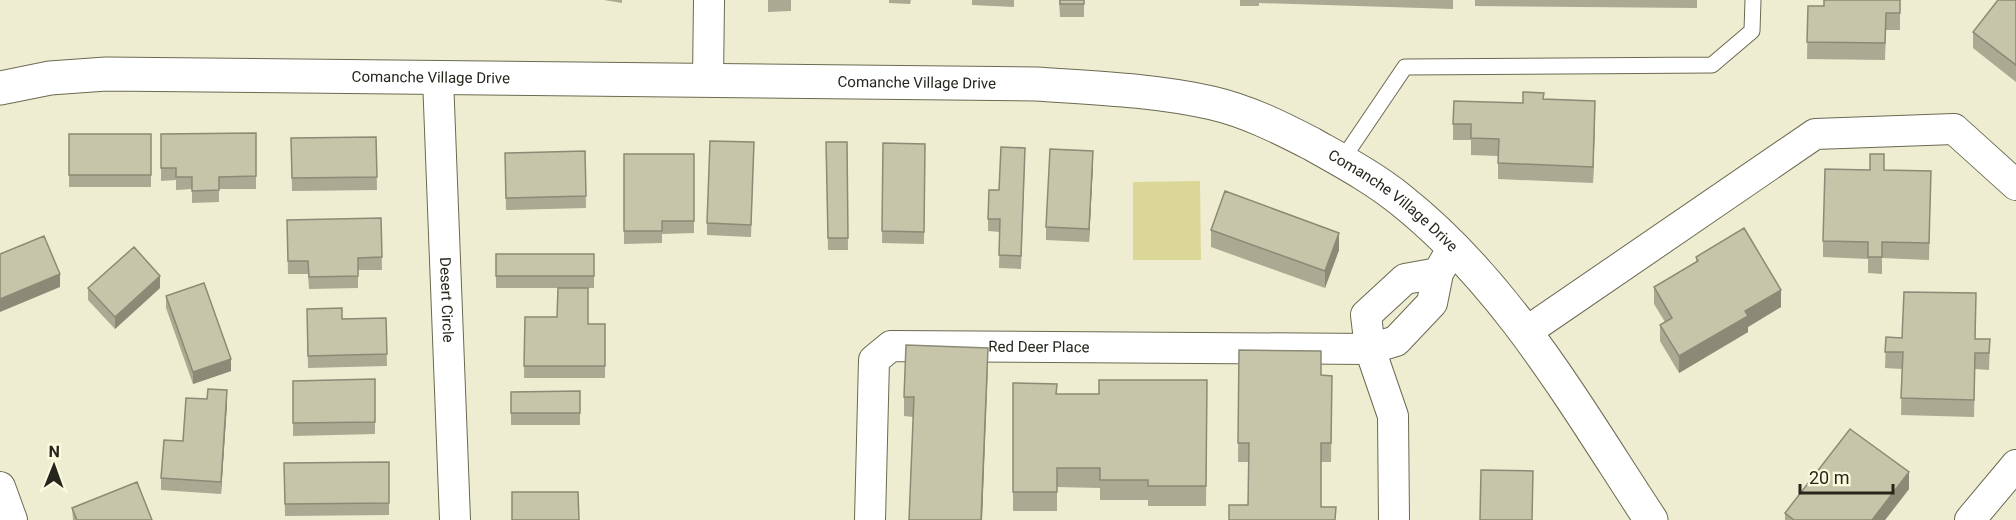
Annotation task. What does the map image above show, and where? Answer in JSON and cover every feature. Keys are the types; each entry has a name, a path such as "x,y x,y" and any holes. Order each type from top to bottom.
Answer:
{"street":[{"path":"708,80 709,0"},
{"name":"Comanche Village Drive","path":"0,88 50,78 106,74 1036,84 1146,91 1214,104 1276,125 1342,160 1400,199 1445,260 1526,332 1651,520"},
{"name":"Desert Circle","path":"438,78 455,520"},
{"path":"1526,332 1815,134 1954,129 2016,185"},
{"name":"Red Deer Place","path":"870,520 874,360 891,346 1370,349 1396,341 1432,303 1445,260"},
{"path":"1370,349 1394,416 1394,520"},
{"path":"1970,520 2016,465"},
{"path":"0,487 12,520"}],"lane":[{"path":"1342,160 1405,68 1712,65 1752,31 1753,0"}],"shaded area":[{"path":"1200,181 1201,260 1133,260 1133,182"}],"building":[{"path":"1060,0 1084,0 1084,4 1060,4"},
{"path":"1824,0 1900,0 1900,13 1886,13 1885,43 1807,42 1808,6 1824,6"},
{"path":"1998,0 2016,0 2016,65 1973,32"},
{"path":"1523,92 1544,93 1543,99 1595,101 1593,167 1498,163 1499,139 1471,138 1471,124 1453,124 1454,101 1523,103"},
{"path":"256,133 256,176 219,177 219,190 192,191 192,177 176,177 176,168 161,168 161,134"},
{"path":"69,134 151,134 151,175 69,175"},
{"path":"376,137 377,177 292,178 291,138"},
{"path":"710,141 754,142 751,225 707,223"},
{"path":"826,142 847,142 848,238 828,238"},
{"path":"883,143 925,144 924,232 882,231"},
{"path":"1001,147 1025,148 1021,256 999,255 1000,219 988,219 989,190 999,190"},
{"path":"1050,149 1093,151 1089,229 1046,227"},
{"path":"585,151 586,196 506,198 505,153"},
{"path":"624,154 694,154 694,221 662,221 662,231 624,231"},
{"path":"1870,154 1884,154 1884,170 1931,171 1929,243 1882,242 1882,257 1868,257 1868,242 1823,241 1825,169 1870,170"},
{"path":"1225,191 1339,233 1325,271 1211,230"},
{"path":"381,218 382,257 358,258 358,276 309,277 308,261 288,261 287,220"},
{"path":"1744,228 1781,290 1745,311 1748,316 1679,356 1660,325 1672,318 1654,287 1698,261 1696,257"},
{"path":"44,236 60,274 0,299 0,254"},
{"path":"134,247 160,276 115,317 88,288"},
{"path":"496,254 594,254 594,276 496,276"},
{"path":"204,283 231,359 193,372 166,296"},
{"path":"558,288 588,288 588,324 605,324 605,366 524,366 525,317 557,317"},
{"path":"1904,292 1976,293 1975,339 1990,339 1989,353 1975,353 1974,400 1901,398 1903,352 1885,352 1886,337 1902,338"},
{"path":"342,308 342,319 386,318 387,354 308,356 307,309"},
{"path":"906,345 988,348 981,520 909,520 914,397 904,397"},
{"path":"1239,350 1321,351 1321,375 1332,376 1331,443 1321,443 1321,507 1336,507 1335,520 1229,520 1229,505 1248,505 1249,443 1238,443"},
{"path":"375,379 375,422 293,423 293,381"},
{"path":"1099,380 1207,380 1206,486 1148,486 1148,480 1100,480 1100,468 1057,468 1057,492 1013,492 1013,383 1057,384 1056,394 1099,394"},
{"path":"208,389 227,390 221,482 161,478 164,440 183,441 186,398 207,399"},
{"path":"580,391 580,413 511,413 511,392"},
{"path":"1850,429 1909,472 1872,520 1794,520 1785,513"},
{"path":"389,462 389,503 285,504 284,463"},
{"path":"1481,470 1533,471 1532,520 1480,520"},
{"path":"137,482 152,520 77,520 72,508"},
{"path":"512,492 578,492 579,520 512,520"}]}
